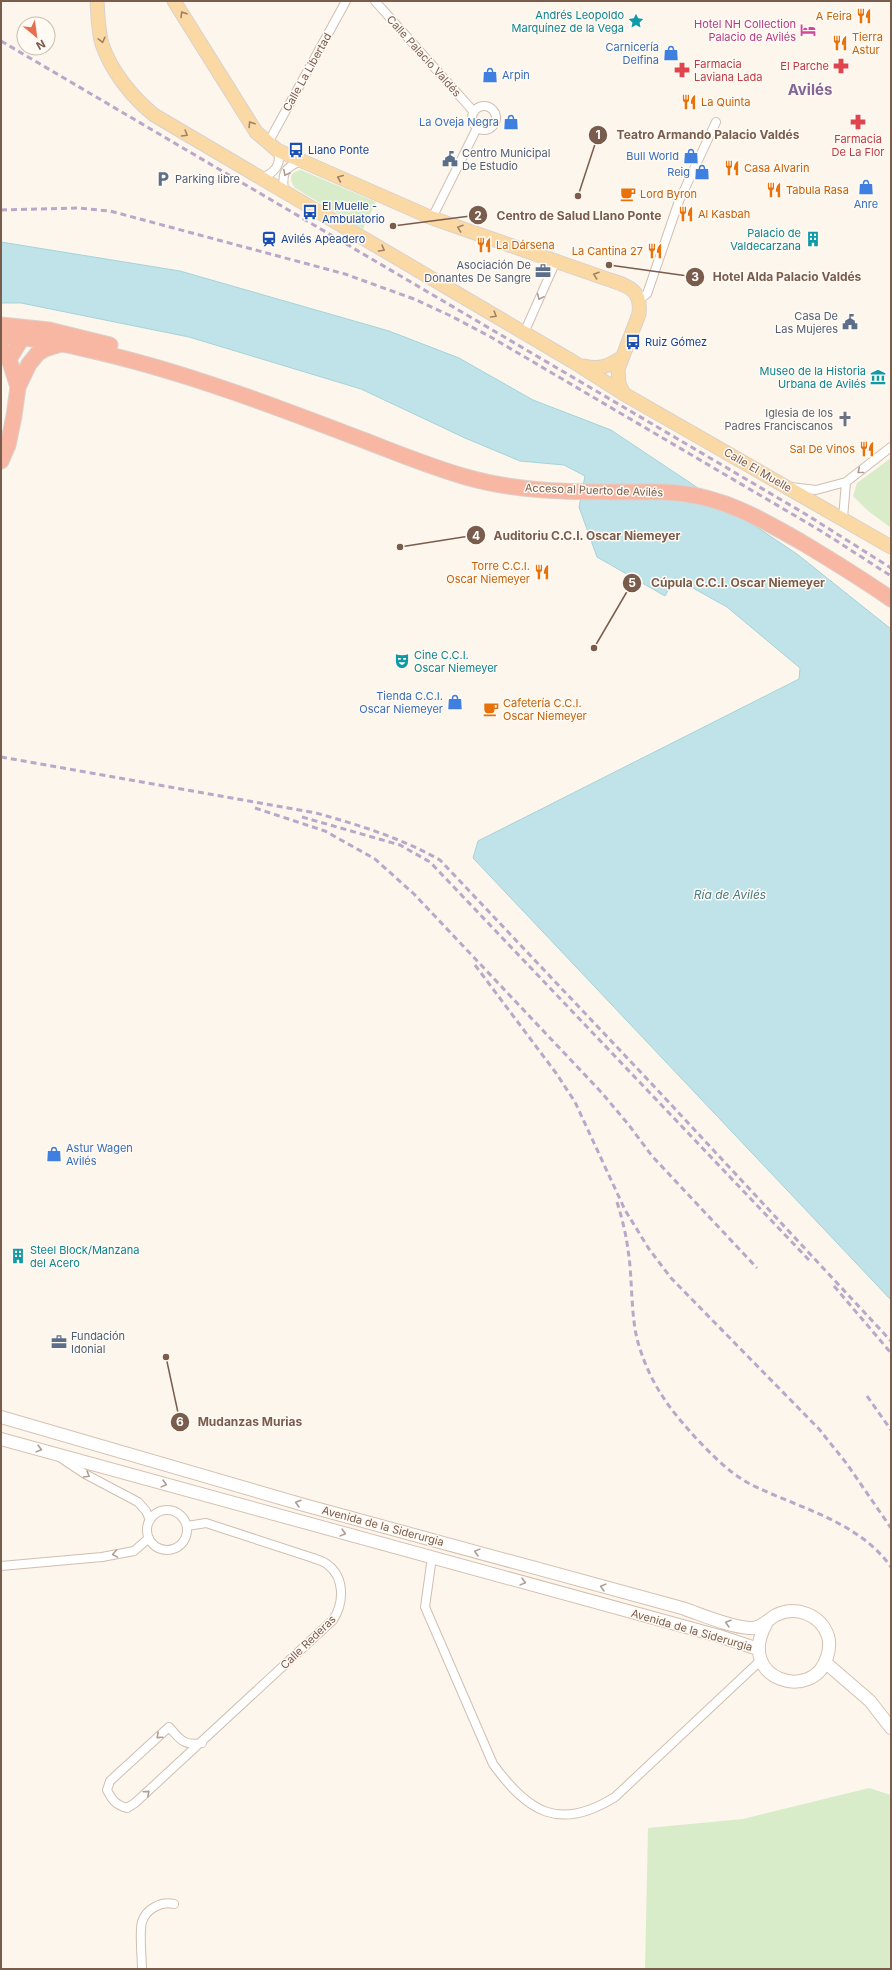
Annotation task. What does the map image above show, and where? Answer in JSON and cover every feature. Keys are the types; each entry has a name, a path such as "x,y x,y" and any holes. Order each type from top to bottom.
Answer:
{"highway":[{"path":"1,324 49,330 145,355 238,388 258,400"},
{"path":"1,331 13,332 22,338 29,364"},
{"path":"18,386 5,354 22,338 32,334 106,344"},
{"path":"1,336 61,344 90,350 153,366 258,400"},
{"path":"1,461 8,445 18,386 29,364 38,353 61,344"},
{"name":"Acceso al Puerto de Avilés","path":"258,400 465,477 497,485 533,490 566,492 677,493 712,499 739,509 770,524 852,572 891,599"}],"main road":[{"path":"97,1 102,44 110,62 132,95 154,115 572,361 598,368 614,363 621,358"},
{"path":"174,1 256,132 272,146 301,161 432,218 629,287 639,299 639,314 621,358 617,376 624,394"},
{"name":"Calle El Muelle","path":"572,361 624,394 843,518 891,547"}],"street":[{"name":"Calle La Libertad","path":"272,146 346,1"},
{"name":"Calle Palacio Valdés","path":"375,1 474,112"},
{"path":"486,106 492,109 496,116 494,125 489,129 483,130 478,128 472,119 474,112 479,107 486,106"},
{"path":"639,299 647,294 679,201 716,122"},
{"path":"432,218 478,128"},
{"path":"260,178 274,171 279,162 279,156 272,146"},
{"path":"284,192 283,179 285,172 292,164 301,161"},
{"path":"524,333 556,261"},
{"path":"786,487 816,490 846,482 891,447"},
{"path":"843,518 846,482"},
{"name":"Avenida de la Siderurgia","path":"1,1417 304,1505 682,1608 729,1624 750,1628 766,1624"},
{"name":"Avenida de la Siderurgia","path":"1,1439 745,1643 759,1655"},
{"path":"54,1454 85,1474 138,1502 150,1520"},
{"path":"166,1510 175,1511 183,1517 187,1526 186,1535 181,1544 173,1549 164,1549 155,1546 149,1538 147,1529 150,1520 156,1513 166,1510"},
{"name":"Calle Rederas","path":"187,1526 206,1523 313,1558 327,1564 333,1570 342,1587 340,1608 333,1620 202,1743 135,1803 126,1808 117,1805 110,1798 107,1790 110,1781 169,1727 182,1741 190,1745 202,1743"},
{"path":"1,1566 102,1557 134,1551 149,1538"},
{"path":"432,1558 425,1607 493,1764 510,1787 525,1801 545,1813 563,1815 582,1813 600,1807 615,1797 759,1655"},
{"path":"788,1611 801,1611 813,1616 823,1625 828,1637 830,1650 826,1662 818,1673 806,1680 792,1682 779,1680 768,1672 759,1655 759,1636 766,1624 776,1616 788,1611"},
{"path":"826,1662 870,1701 891,1728"},
{"path":"142,1969 142,1922 150,1911 159,1904 166,1902 174,1904"}],"green space":[{"path":"301,170 376,202 363,229 295,188 291,179 292,174"},
{"path":"891,458 891,528 867,510 853,496 857,483"},
{"path":"869,1788 891,1795 891,1969 645,1969 648,1828 743,1819"}],"water":[{"name":"Ría de Avilés","path":"1,242 180,271 389,331 459,358 533,400 611,430 797,554 891,629 891,1300 473,858 478,841 799,679 800,668 727,607 675,578 665,596 597,557 579,507 585,476 564,465 520,461 465,438 361,389 189,337 21,303 1,303"}],"railway":[{"path":"1,41 807,515 891,568"},
{"path":"1,210 78,208 110,211 345,274 414,299 489,336 821,531 891,576"},
{"path":"1,757 316,813 380,833 410,845 440,860 650,1082 891,1341"},
{"path":"255,808 325,831 375,859 414,894 602,1093 652,1156 757,1268"},
{"path":"302,817 400,845 430,862 809,1260"},
{"path":"475,965 556,1073 575,1102 625,1210 649,1249 671,1278 819,1429 847,1464 891,1528"},
{"path":"617,1202 624,1226 630,1262 636,1335 649,1372 668,1405 701,1443 722,1464 737,1476 754,1486 828,1518 846,1528 863,1539 878,1552 891,1567"},
{"path":"834,1286 891,1353"},
{"path":"867,1396 891,1430"}],"place":[{"name":"A Feira","path":"864,16"},
{"name":"Andrés Leopoldo Marquínez de la Vega","path":"636,21"},
{"name":"Hotel NH Collection Palacio de Avilés","path":"808,30"},
{"name":"Tierra Astur","path":"840,43"},
{"name":"Carnicería Delfina","path":"671,53"},
{"name":"El Parche","path":"841,66"},
{"name":"Farmacia Laviana Lada","path":"682,70"},
{"name":"Arpin","path":"490,75"},
{"name":"La Quinta","path":"689,102"},
{"name":"La Oveja Negra","path":"511,122"},
{"name":"Farmacia De La Flor","path":"858,122"},
{"name":"Llano Ponte","path":"296,150"},
{"name":"Bull World","path":"691,156"},
{"name":"Centro Municipal De Estudio","path":"450,159"},
{"name":"Casa Alvarin","path":"732,168"},
{"name":"Reig","path":"702,172"},
{"name":"Parking libre","path":"163,179"},
{"name":"Anre","path":"866,187"},
{"name":"Tabula Rasa","path":"774,190"},
{"name":"Lord Byron","path":"628,194"},
{"name":"Teatro Armando Palacio Valdés","path":"578,196"},
{"name":"El Muelle - Ambulatorio","path":"310,212"},
{"name":"Al Kasbah","path":"686,214"},
{"name":"Centro de Salud Llano Ponte","path":"393,226"},
{"name":"Avilés Apeadero","path":"269,239"},
{"name":"Palacio de Valdecarzana","path":"813,239"},
{"name":"La Dársena","path":"484,245"},
{"name":"La Cantina 27","path":"655,251"},
{"name":"Hotel Alda Palacio Valdés","path":"609,265"},
{"name":"Asociación De Donantes De Sangre","path":"543,271"},
{"name":"Casa De Las Mujeres","path":"850,322"},
{"name":"Ruiz Gómez","path":"633,342"},
{"name":"Museo de la Historia Urbana de Avilés","path":"878,377"},
{"name":"Iglesia de los Padres Franciscanos","path":"845,419"},
{"name":"Sal De Vinos","path":"867,449"},
{"name":"Auditoriu C.C.I. Oscar Niemeyer","path":"400,547"},
{"name":"Torre C.C.I. Oscar Niemeyer","path":"542,572"},
{"name":"Cúpula C.C.I. Oscar Niemeyer","path":"594,648"},
{"name":"Cine C.C.I. Oscar Niemeyer","path":"402,661"},
{"name":"Tienda C.C.I. Oscar Niemeyer","path":"455,702"},
{"name":"Cafetería C.C.I. Oscar Niemeyer","path":"491,709"},
{"name":"Astur Wagen Avilés","path":"54,1154"},
{"name":"Steel Block/Manzana del Acero","path":"18,1256"},
{"name":"Fundación Idonial","path":"59,1342"},
{"name":"Mudanzas Murias","path":"166,1357"}],"district":[{"name":"Avilés","path":"810,90"}]}
